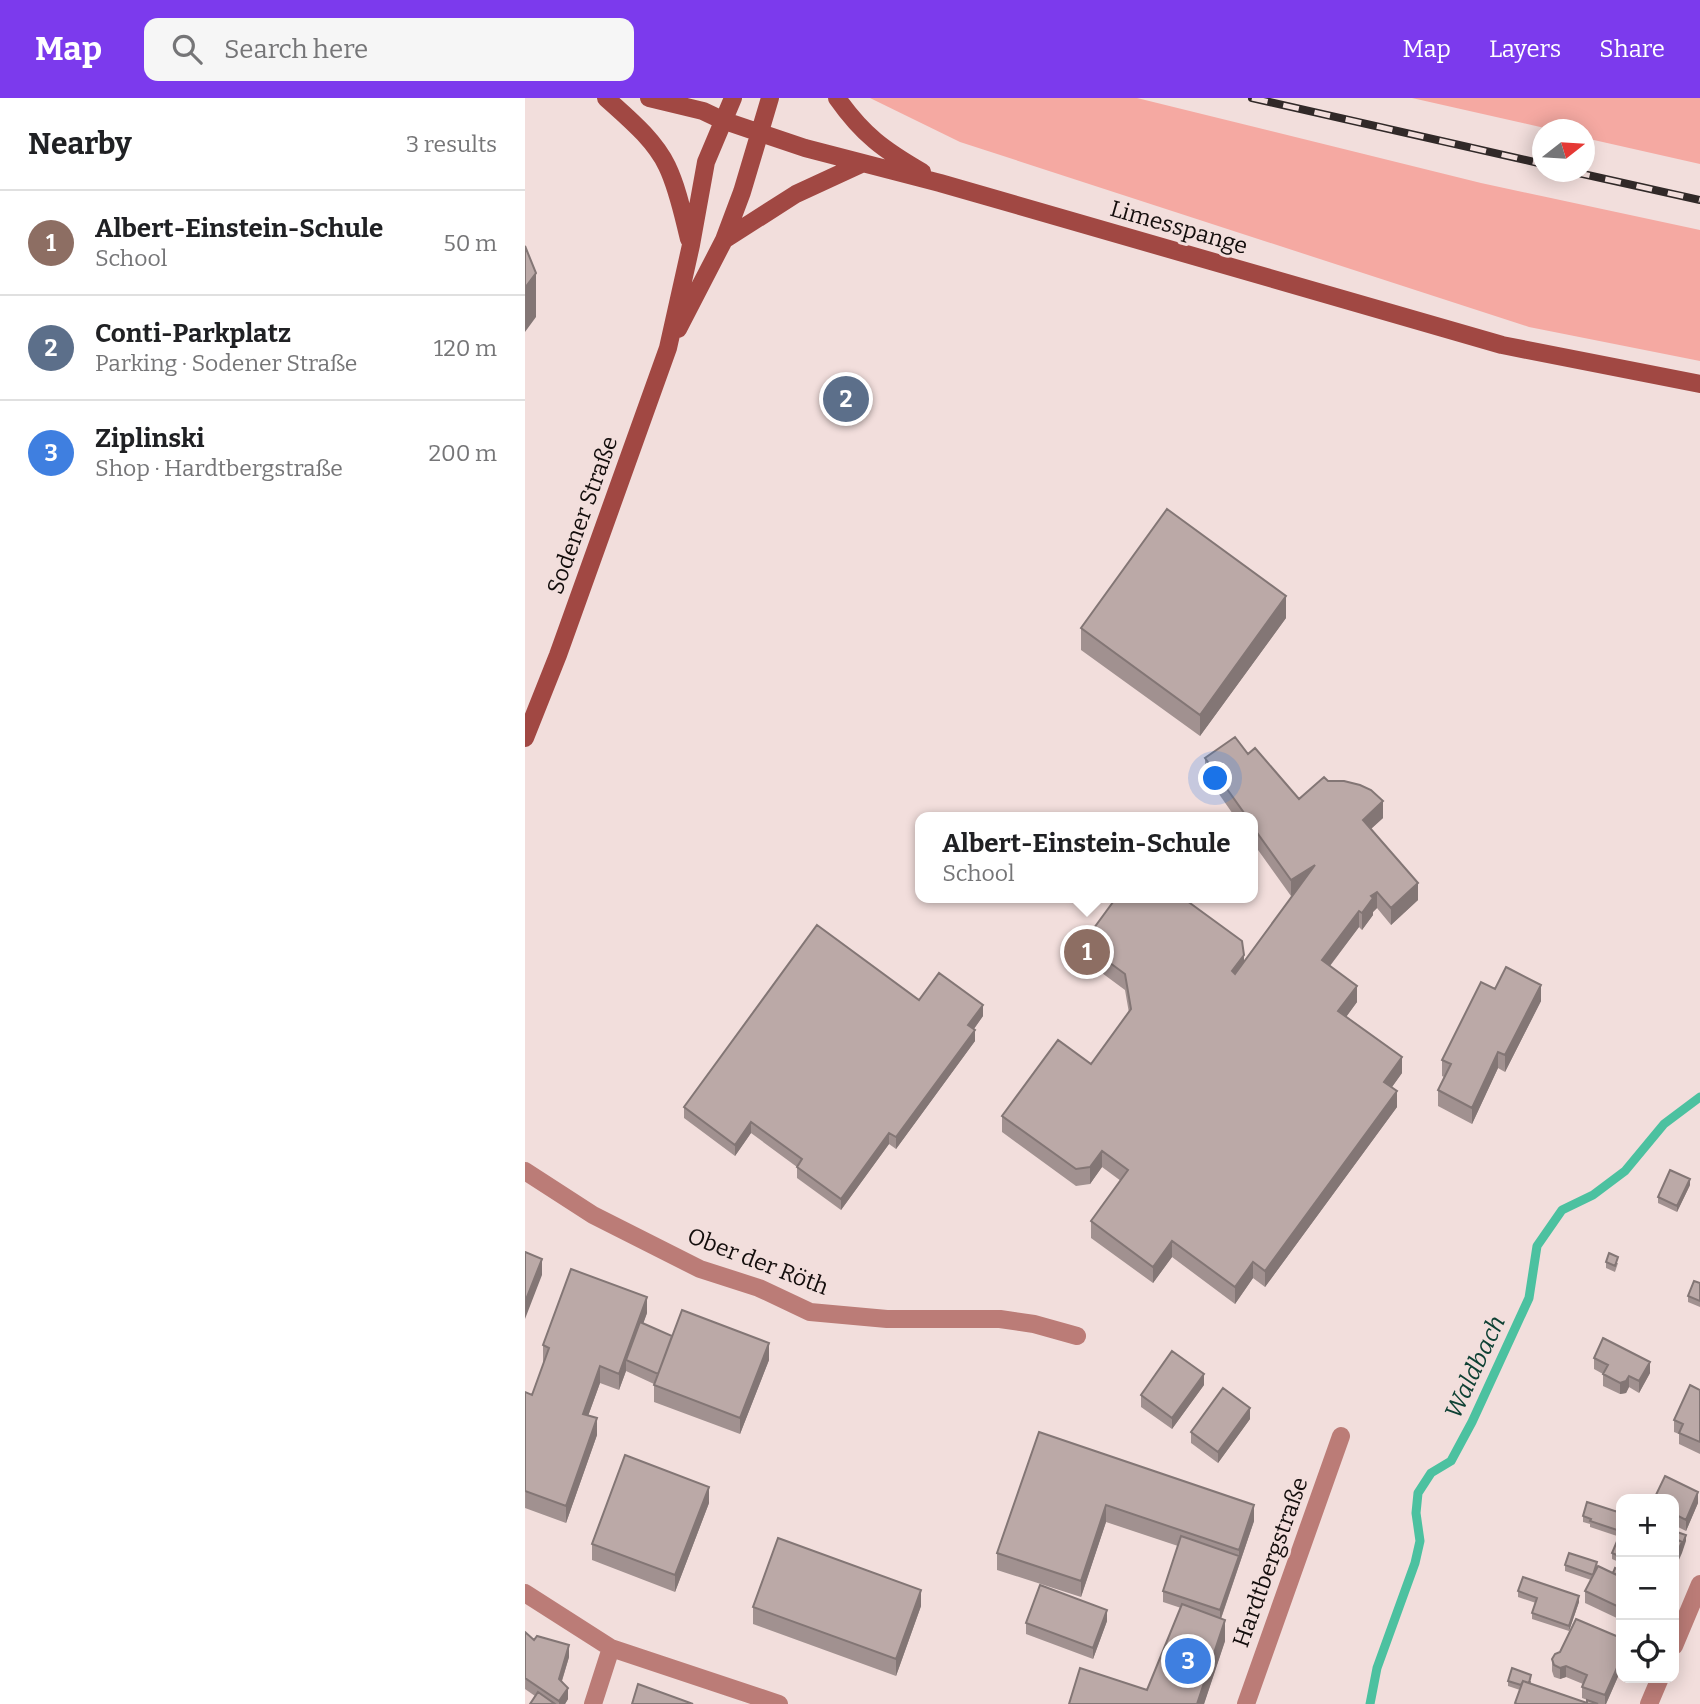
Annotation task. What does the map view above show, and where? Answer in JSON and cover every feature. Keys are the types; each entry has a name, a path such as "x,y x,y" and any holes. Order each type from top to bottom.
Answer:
{"main road":[{"path":"606,98 638,127 666,164 680,201 691,245"},
{"name":"Limesspange","path":"649,98 703,111 758,133 861,164 940,183 1501,345 1700,384"},
{"name":"Sodener Straße","path":"525,738 558,655 668,348 706,162 733,98"},
{"name":"Sodener Straße","path":"668,348 724,240 742,192 769,98"},
{"path":"837,98 856,125 891,154 940,183"},
{"path":"724,240 806,188 861,164"}],"street":[{"name":"Ober der Röth","path":"525,1171 593,1215 700,1269 759,1288 810,1312 887,1319 1000,1319 1034,1324 1077,1336"},
{"name":"Hardtbergstraße","path":"1246,1704 1341,1436"},
{"path":"1679,1634 1700,1584"},
{"path":"525,1593 611,1648 779,1704"},
{"path":"593,1704 611,1648"},
{"path":"1650,1704 1658,1683"}],"shaded area":[{"path":"870,98 1137,98 1481,183 1700,230 1700,361 1529,327 960,142"},
{"path":"1412,98 1700,98 1700,164 1595,140 1595,119 1532,119 1532,125"}],"building":[{"path":"525,246 536,273 525,288"},
{"path":"1167,509 1286,596 1200,715 1081,628"},
{"path":"1235,737 1248,754 1255,748 1299,799 1324,777 1328,781 1344,781 1371,790 1383,801 1363,820 1418,883 1391,908 1377,892 1371,896 1373,898 1362,913 1359,911 1322,960 1357,986 1338,1011 1402,1057 1384,1082 1397,1091 1265,1271 1253,1262 1235,1287 1172,1241 1153,1267 1091,1221 1128,1170 1102,1151 1090,1167 1076,1169 1002,1116 1058,1040 1091,1064 1131,1009 1125,974 1083,943 1112,903 1190,903 1242,941 1244,955 1232,971 1235,974 1315,865 1291,880 1258,834 1258,812 1243,812 1205,758"},
{"path":"817,925 919,1000 939,973 983,1005 968,1025 975,1030 896,1137 889,1133 841,1199 797,1167 802,1159 751,1122 735,1145 684,1107"},
{"path":"1506,967 1541,985 1505,1055 1498,1052 1472,1108 1438,1090 1451,1064 1442,1060 1481,982 1495,989"},
{"path":"1670,1170 1690,1179 1677,1206 1658,1197"},
{"path":"525,1252 542,1259 525,1302"},
{"path":"1609,1253 1618,1257 1615,1266 1606,1262"},
{"path":"571,1269 647,1297 619,1374 600,1366 583,1414 597,1418 566,1506 525,1491 525,1392 532,1395 549,1348 543,1345"},
{"path":"1694,1281 1700,1283 1700,1301 1688,1296"},
{"path":"682,1310 769,1343 740,1418 654,1385"},
{"path":"640,1322 672,1336 658,1374 626,1360"},
{"path":"1603,1338 1650,1362 1639,1381 1629,1376 1626,1381 1620,1383 1603,1374 1608,1365 1594,1358"},
{"path":"1172,1351 1204,1374 1172,1418 1141,1395"},
{"path":"1690,1385 1700,1390 1700,1442 1679,1433 1683,1424 1674,1420"},
{"path":"1223,1388 1250,1408 1218,1452 1191,1432"},
{"path":"1039,1432 1254,1505 1239,1550 1106,1505 1081,1581 997,1553"},
{"path":"625,1455 709,1487 675,1575 592,1544"},
{"path":"1665,1476 1698,1492 1686,1520 1679,1516 1679,1494 1656,1494"},
{"path":"1587,1502 1616,1511 1616,1530 1590,1521 1591,1519 1583,1516"},
{"path":"1679,1533 1686,1535 1682,1545 1679,1540"},
{"path":"1181,1536 1239,1556 1220,1610 1163,1591"},
{"path":"778,1538 921,1590 896,1659 753,1607"},
{"path":"1569,1553 1597,1562 1593,1575 1565,1565"},
{"path":"1598,1566 1616,1575 1616,1606 1585,1591"},
{"path":"1523,1577 1579,1596 1569,1626 1532,1613 1537,1598 1518,1591"},
{"path":"1040,1585 1107,1610 1093,1648 1026,1623"},
{"path":"1182,1604 1225,1620 1197,1704 1069,1704 1080,1668 1147,1690"},
{"path":"1576,1619 1616,1636 1616,1670 1605,1695 1582,1687 1587,1675 1566,1666 1560,1668 1554,1665 1552,1659 1560,1652"},
{"path":"525,1632 534,1640 537,1636 569,1645 559,1679 568,1688 559,1701 525,1678"},
{"path":"1512,1668 1531,1675 1529,1683 1523,1681 1521,1685 1508,1681"},
{"path":"1523,1681 1587,1703 1587,1700 1598,1704 1517,1704 1515,1703"},
{"path":"638,1684 693,1704 632,1704"},
{"path":"538,1692 555,1704 530,1704"}],"waterway":[{"name":"Waldbach","path":"1370,1704 1377,1668 1415,1563 1420,1541 1416,1513 1418,1493 1431,1473 1451,1461 1472,1422 1529,1298 1537,1246 1562,1210 1593,1195 1625,1171 1664,1124 1700,1097"}],"railway":[{"path":"1252,98 1532,162"},
{"path":"1595,177 1700,200"}],"place":[{"name":"Conti-Parkplatz","path":"846,399"},
{"name":"Albert-Einstein-Schule","path":"1087,952"},
{"name":"Ziplinski","path":"1188,1661"}]}
